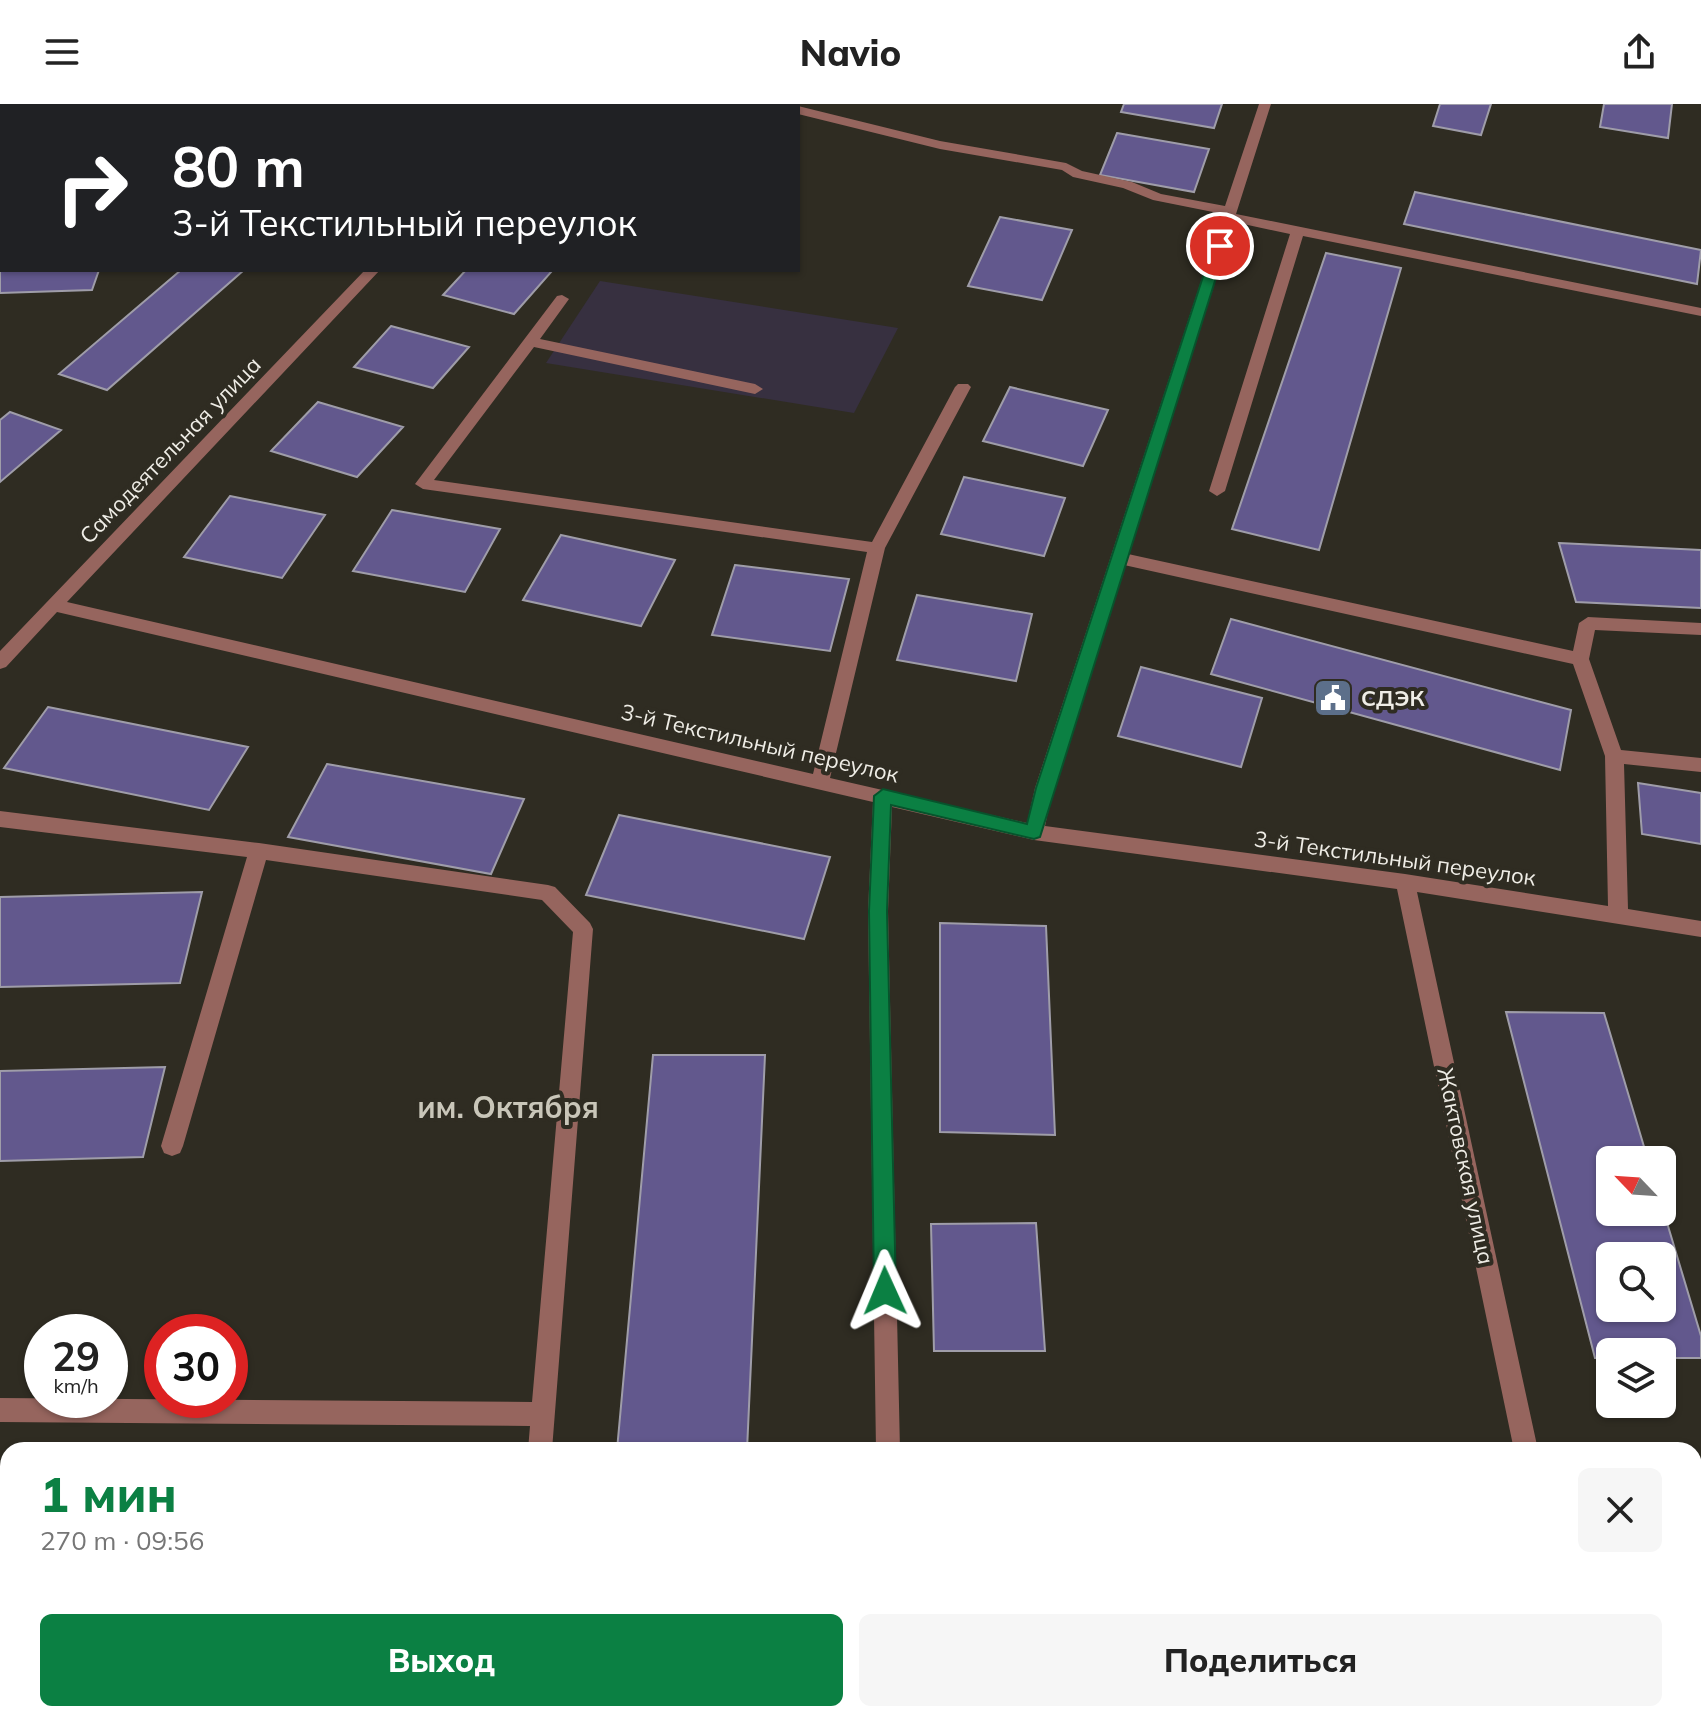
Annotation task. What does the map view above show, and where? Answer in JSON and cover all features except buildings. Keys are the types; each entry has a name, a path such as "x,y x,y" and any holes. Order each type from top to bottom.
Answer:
{"street":[{"path":"1034,832 1044,788 1265,104"},
{"path":"800,110 940,145 1066,167 1078,174 1127,185 1158,197 1298,231 1701,312"},
{"path":"1217,491 1298,231"},
{"name":"Самодеятельная улица","path":"0,662 371,272"},
{"path":"562,299 423,484 877,548"},
{"path":"530,341 755,389"},
{"path":"820,782 877,548 963,387"},
{"path":"1118,558 1580,659"},
{"name":"3-й Текстильный переулок","path":"52,605 1034,832 1405,882 1701,929"},
{"path":"1618,916 1614,756 1580,659 1588,623 1701,629"},
{"path":"1614,756 1701,765"},
{"path":"883,796 878,911 888,1442"},
{"path":"0,819 259,851 548,893 583,929 541,1442"},
{"path":"172,1146 259,851"},
{"name":"Жактовская улица","path":"1405,882 1524,1442"},
{"path":"0,1410 543,1414"}],"shaded area":[{"path":"600,281 898,328 854,413 546,363"}],"place":[{"name":"СДЭК","path":"1333,698"}],"district":[{"name":"им. Октября","path":"508,1108"}],"route":[{"path":"885,1291 878,911 883,796 1034,832 1044,788 1220,246"}]}
